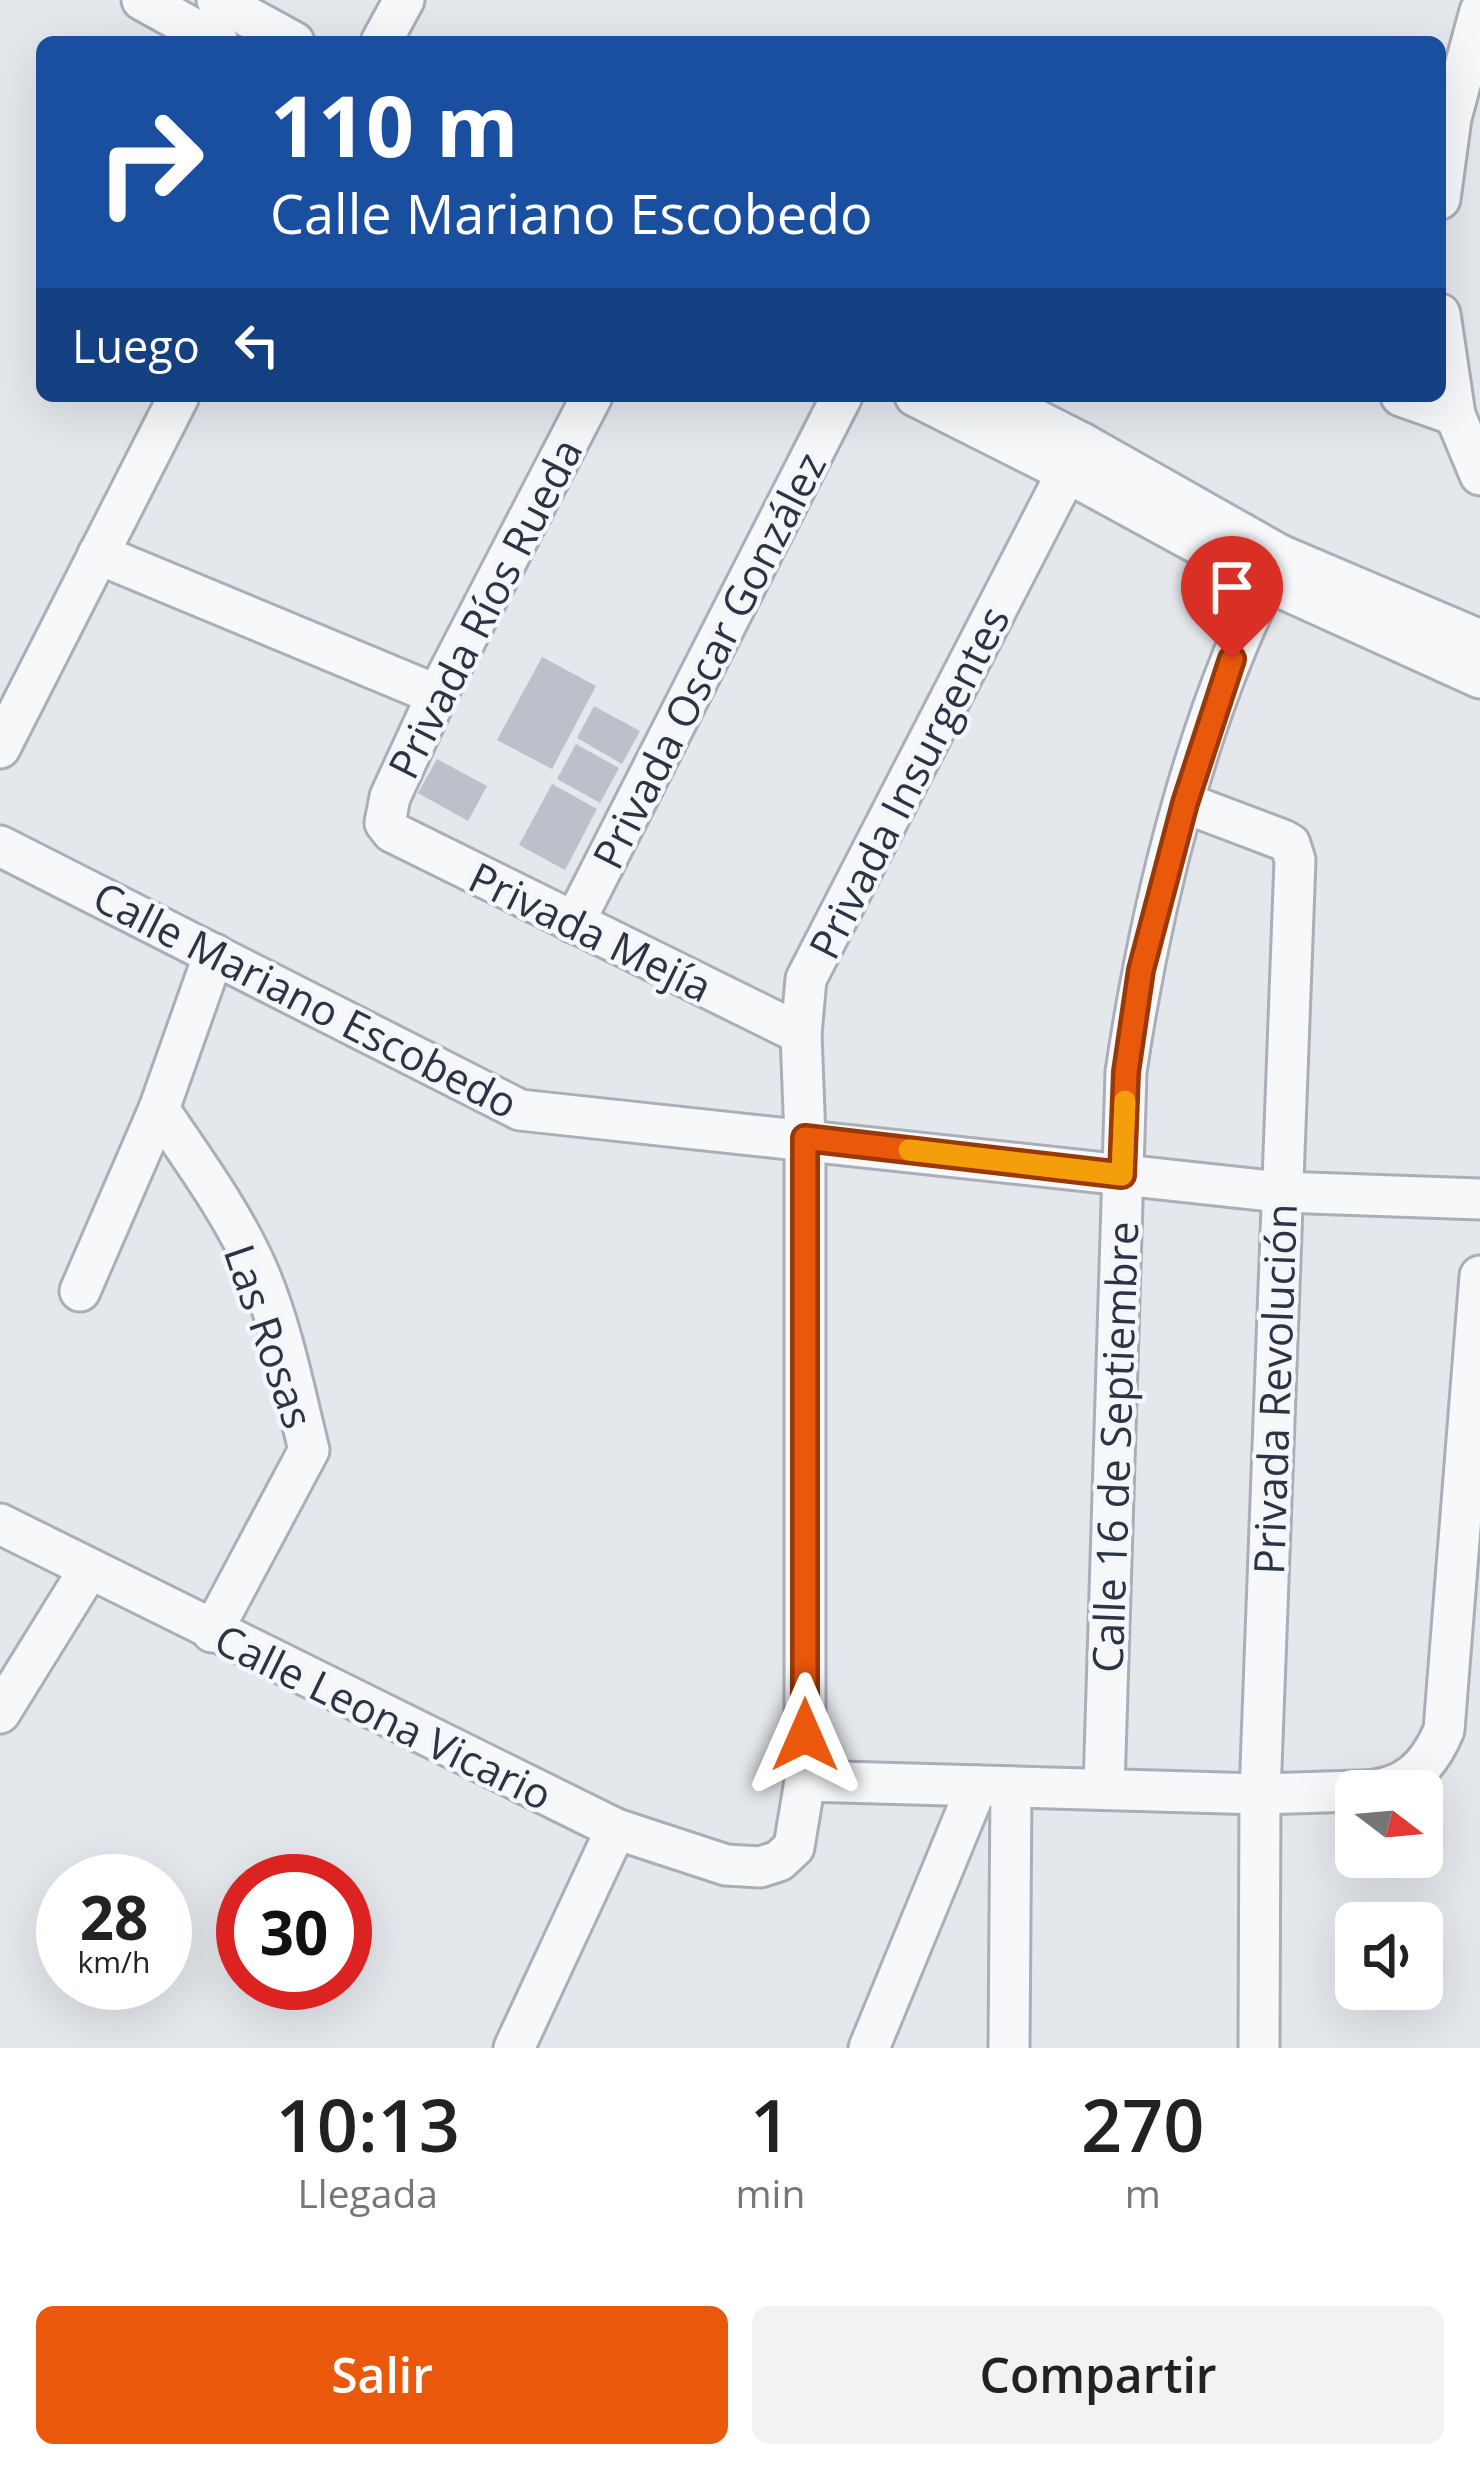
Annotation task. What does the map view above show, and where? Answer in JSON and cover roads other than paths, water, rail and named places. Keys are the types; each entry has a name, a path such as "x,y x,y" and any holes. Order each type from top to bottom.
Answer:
{"street":[{"path":"142,0 207,36"},
{"path":"217,0 283,36"},
{"path":"384,36 404,0"},
{"path":"1446,151 1450,118 1480,11"},
{"path":"1446,354 1455,415 1480,475"},
{"path":"0,748 176,402"},
{"name":"Privada Ríos Rueda","path":"385,824 390,797 437,695 589,402"},
{"name":"Privada Oscar González","path":"574,923 839,402"},
{"path":"930,402 1075,458"},
{"path":"997,402 1075,458 1480,678"},
{"path":"1418,402 1455,415"},
{"name":"Privada Insurgentes","path":"779,1861 794,1847 805,1781 801,1034 806,980 1075,458"},
{"path":"98,554 437,695"},
{"path":"1273,568 1480,640"},
{"name":"Calle 16 de Septiembre","path":"1104,1788 1126,1072 1141,970 1185,803 1244,628 1273,568"},
{"name":"Privada Revolución","path":"1185,803 1283,840 1294,851 1260,1794 1259,2048"},
{"name":"Privada Mejía","path":"385,824 392,832 801,1034"},
{"name":"Calle Mariano Escobedo","path":"0,846 520,1111 1281,1192 1480,1199"},
{"path":"80,1291 159,1108 214,954"},
{"name":"Las Rosas","path":"159,1108 257,1269 285,1352 309,1450 212,1632"},
{"path":"1419,1770 1433,1757 1444,1730 1480,1276"},
{"name":"Calle Leona Vicario","path":"0,1524 616,1829 726,1865 746,1868 779,1861"},
{"path":"0,1714 88,1571"},
{"path":"805,1781 1260,1794 1335,1792"},
{"path":"869,2048 994,1787"},
{"path":"994,1787 1009,2048"},
{"path":"514,2048 616,1829"}]}
